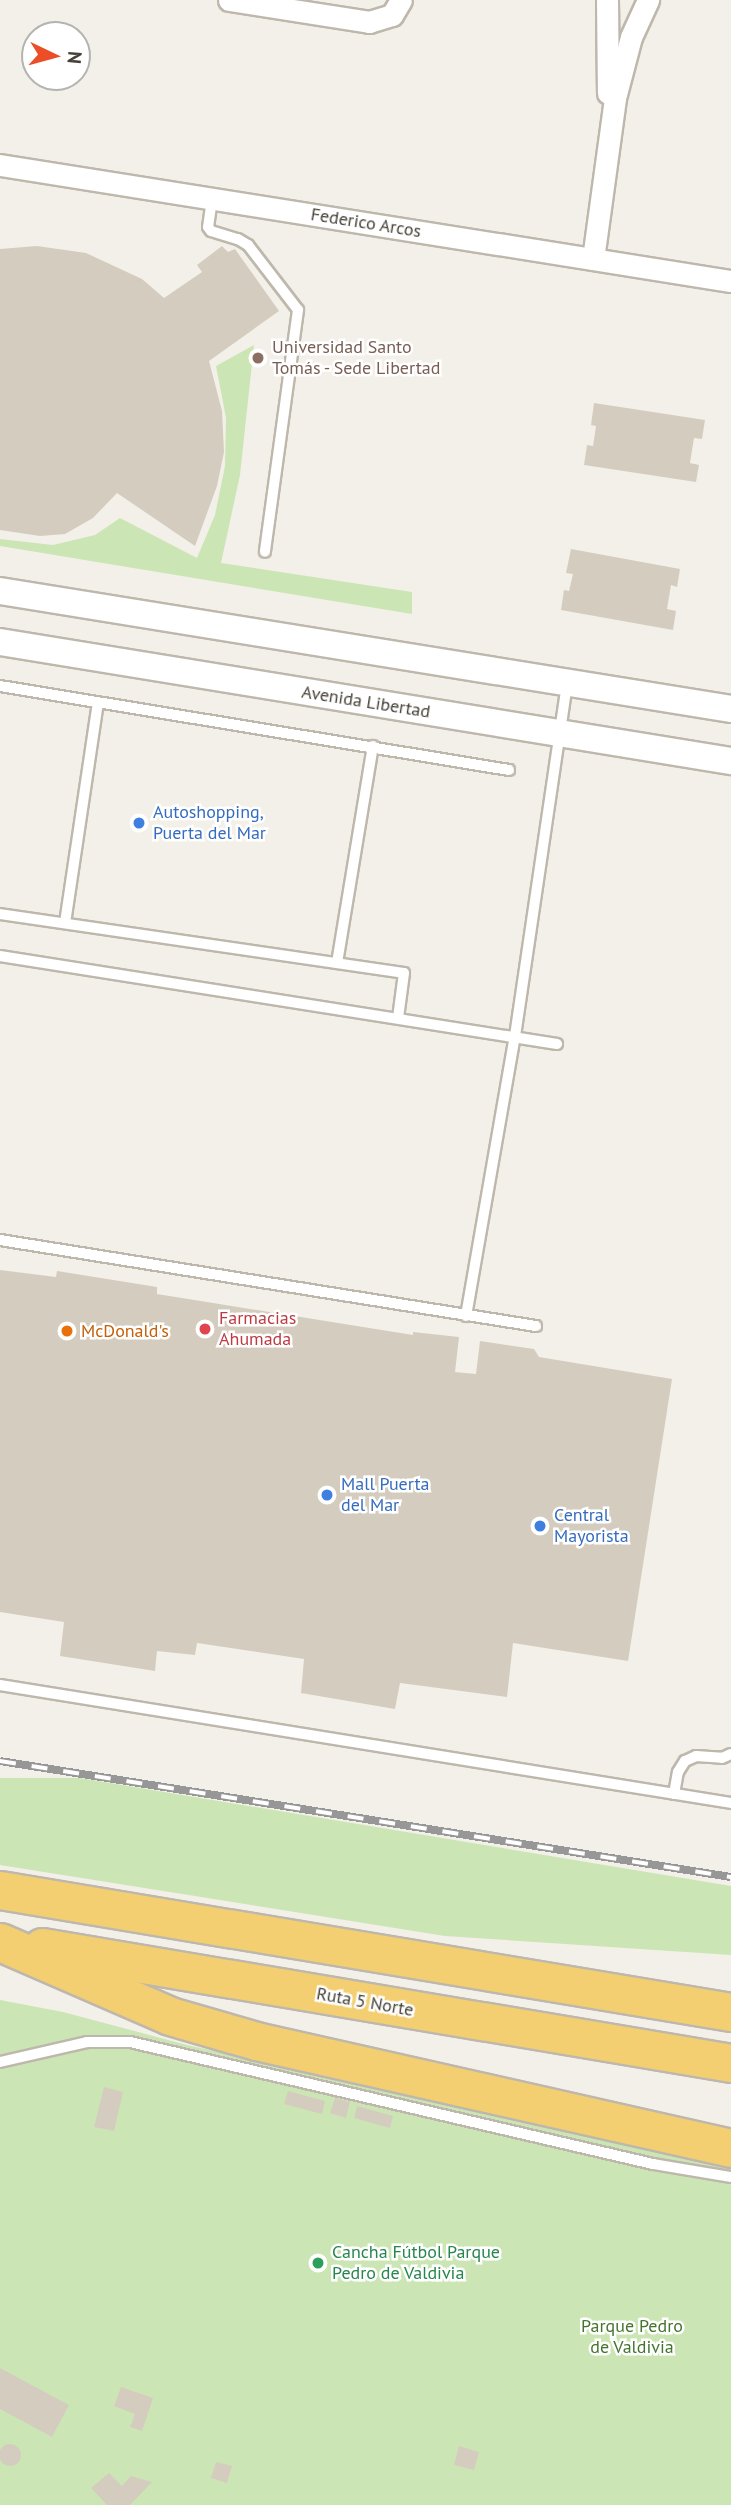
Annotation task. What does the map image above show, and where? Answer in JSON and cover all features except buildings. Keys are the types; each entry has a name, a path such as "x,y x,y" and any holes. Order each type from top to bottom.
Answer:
{"highway":[{"path":"0,1890 731,2012"},
{"path":"0,1941 159,2011 256,2041 731,2148"},
{"name":"Ruta 5 Norte","path":"0,1941 731,2063"}],"street":[{"path":"229,0 369,22 392,15 401,0"},
{"path":"607,0 608,134"},
{"path":"593,259 608,134 631,37 648,0"},
{"name":"Federico Arcos","path":"0,165 731,281"},
{"path":"0,591 731,709"},
{"name":"Avenida Libertad","path":"0,642 731,761"}],"lane":[{"path":"212,199 208,227 211,231 248,245 299,310 265,552"},
{"path":"466,1315 515,1035 567,684"},
{"path":"0,686 509,770"},
{"path":"65,923 99,702"},
{"path":"337,963 373,746"},
{"path":"0,914 404,973 398,1018"},
{"path":"0,956 515,1035 557,1044"},
{"path":"0,1240 536,1326"},
{"path":"0,1685 731,1803"},
{"path":"674,1794 678,1772 685,1761 696,1756 722,1758 731,1754"},
{"path":"0,2062 87,2042 130,2042 653,2164 731,2177"}],"green space":[{"path":"254,345 240,475 221,563 412,592 412,614 0,546 0,539 53,545 95,535 120,518 197,558 215,515 225,466 226,418 216,366"},
{"path":"0,1778 80,1778 731,1886 731,1955 445,1936 0,1865"},
{"name":"Parque Pedro de Valdivia","path":"0,2000 63,2012 187,2045 731,2163 731,2505 0,2505"}],"railway":[{"path":"0,1761 731,1877"}],"place":[{"name":"Universidad Santo Tomás - Sede Libertad","path":"258,358"},
{"name":"Autoshopping, Puerta del Mar","path":"139,823"},
{"name":"Farmacias Ahumada","path":"205,1329"},
{"name":"McDonald's","path":"67,1331"},
{"name":"Mall Puerta del Mar","path":"327,1495"},
{"name":"Central Mayorista","path":"540,1526"},
{"name":"Cancha Fútbol Parque Pedro de Valdivia","path":"318,2263"}]}
